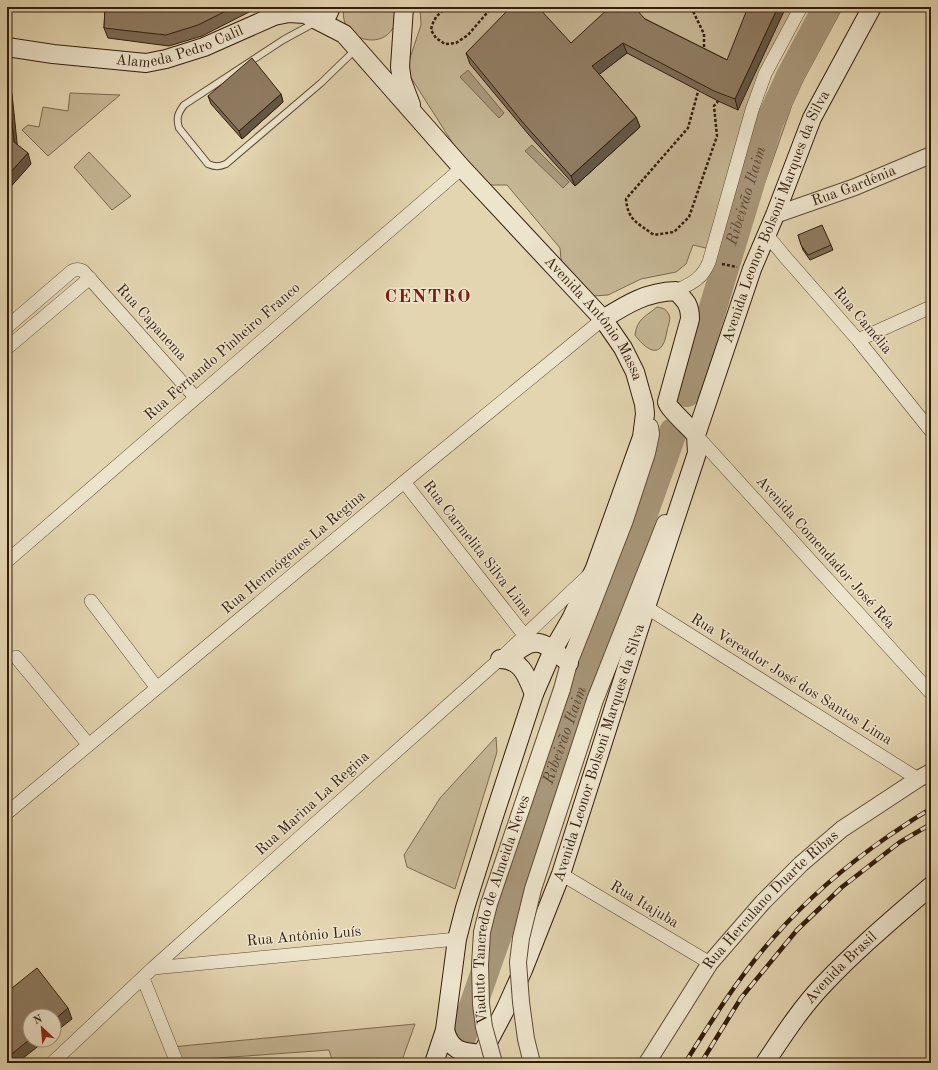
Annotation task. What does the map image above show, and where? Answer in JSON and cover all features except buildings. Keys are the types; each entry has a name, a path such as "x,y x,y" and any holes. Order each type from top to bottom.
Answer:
{"main road":[{"path":"319,20 328,14 331,7"},
{"name":"Avenida Antônio Massa","path":"404,7 400,67 402,81 414,113"},
{"name":"Avenida Leonor Bolsoni Marques da Silva","path":"484,1060 523,970 561,874 646,607 697,454 696,435 752,269 775,215 812,118 872,7"},
{"name":"Alameda Pedro Calil","path":"7,47 53,54 146,62 166,59 204,47 274,16 289,13 304,14 319,20 344,34"},
{"name":"Avenida Antônio Massa","path":"344,34 462,168 603,319 623,348 635,372 644,404 645,414 642,437 595,568"},
{"path":"603,319 640,297 666,291 676,291 685,300 690,309 690,319 667,402 668,406 684,420 696,435"},
{"path":"434,1063 445,1030 458,939 465,908 492,823 534,694 554,650 572,619 595,568"},
{"path":"587,586 592,605"},
{"path":"504,659 531,642 544,644 554,650 568,663"},
{"path":"504,659 517,663 522,669 534,694"},
{"name":"Avenida Brasil","path":"766,1063 792,1023 822,985 880,929 931,886"},
{"path":"445,1030 450,1044 456,1049 484,1060"}],"street":[{"path":"676,291 691,284 699,278 705,271 709,262 752,110 765,74 801,7"},
{"name":"Rua Gardênia","path":"775,215 855,187 931,154"},
{"name":"Rua Fernando Pinheiro Franco","path":"7,561 195,397 462,168"},
{"name":"Rua Camélia","path":"766,234 858,340 931,431"},
{"path":"7,327 72,271 76,269 87,275 7,348"},
{"name":"Rua Capanema","path":"87,275 195,397"},
{"path":"858,340 931,307"},
{"name":"Rua Hermógenes La Regina","path":"7,813 404,482 603,319"},
{"path":"568,663 624,520 647,453 650,434 650,421 644,404"},
{"name":"Avenida Comendador José Réa","path":"696,435 931,692"},
{"name":"Avenida Leonor Bolsoni Marques da Silva","path":"595,700 662,532 696,435"},
{"name":"Rua Carmelita Silva Lima","path":"404,482 525,636"},
{"name":"Rua Marina La Regina","path":"52,1063 153,968 504,659 525,636 595,568"},
{"path":"90,601 157,688"},
{"name":"Rua Vereador José dos Santos Lima","path":"646,607 925,776"},
{"path":"16,657 88,744"},
{"name":"Viaduto Tancredo de Almeida Neves","path":"484,1060 484,1027 481,1004 480,965 482,932 489,904 562,689 568,663"},
{"name":"Viaduto Tancredo de Almeida Neves","path":"532,1063 526,1039 521,1002 518,962 521,938 533,889 595,700"},
{"name":"Rua Herculano Duarte Ribas","path":"648,1063 710,963 762,902 842,828 925,776"},
{"name":"Rua Itajuba","path":"561,874 710,963"},
{"name":"Rua Antônio Luís","path":"153,968 458,939"},
{"path":"143,978 177,1063"}],"lane":[{"path":"319,20 283,40 184,105 179,112 177,121 179,128 208,164 214,167 220,167 226,164 321,83 357,49"}],"path":[{"path":"447,7 432,21 430,30 436,38 445,44 456,43 468,35 492,7"},
{"path":"691,7 704,34 704,57"},
{"path":"700,84 694,111 688,128 626,199 627,210 631,219 654,235 674,232 689,217 718,136 714,106 721,95"},
{"path":"714,263 738,267"}],"shaded area":[{"path":"344,7 396,7 395,23 390,32 383,38 374,40 364,39 355,35 348,28 344,19"},
{"path":"420,7 806,7 772,68 714,250 693,245 686,264 676,272 641,279 608,295 593,296 562,270 560,248 507,185 486,185 464,161 410,76 408,64 421,25"},
{"path":"835,7 843,7 804,79 792,105 736,265 731,263 783,104 792,84"},
{"path":"468,70 504,113 499,118 460,77"},
{"path":"70,93 120,95 48,156 22,130 28,125 39,127 43,107 68,111"},
{"path":"532,145 569,182 563,188 525,151"},
{"path":"89,152 131,196 112,210 74,167"},
{"path":"657,307 666,310 670,319 664,343 659,349 651,350 647,348 635,335 640,322"},
{"path":"496,737 497,752 455,889 407,867 404,855 440,798"},
{"path":"415,1024 401,1063 333,1063 329,1050 177,1061 171,1047"}],"waterway":[{"name":"Ribeirão Itaim","path":"687,393 769,123 790,76 827,7"},
{"name":"Ribeirão Itaim","path":"461,1040 500,929 535,821 673,432"}],"railway":[{"path":"685,1063 738,982 787,923 829,882 859,858 890,835 931,809"},
{"path":"701,1063 741,998 797,930 842,887 900,842 931,824"}],"district":[{"name":"CENTRO","path":"428,297"}]}
